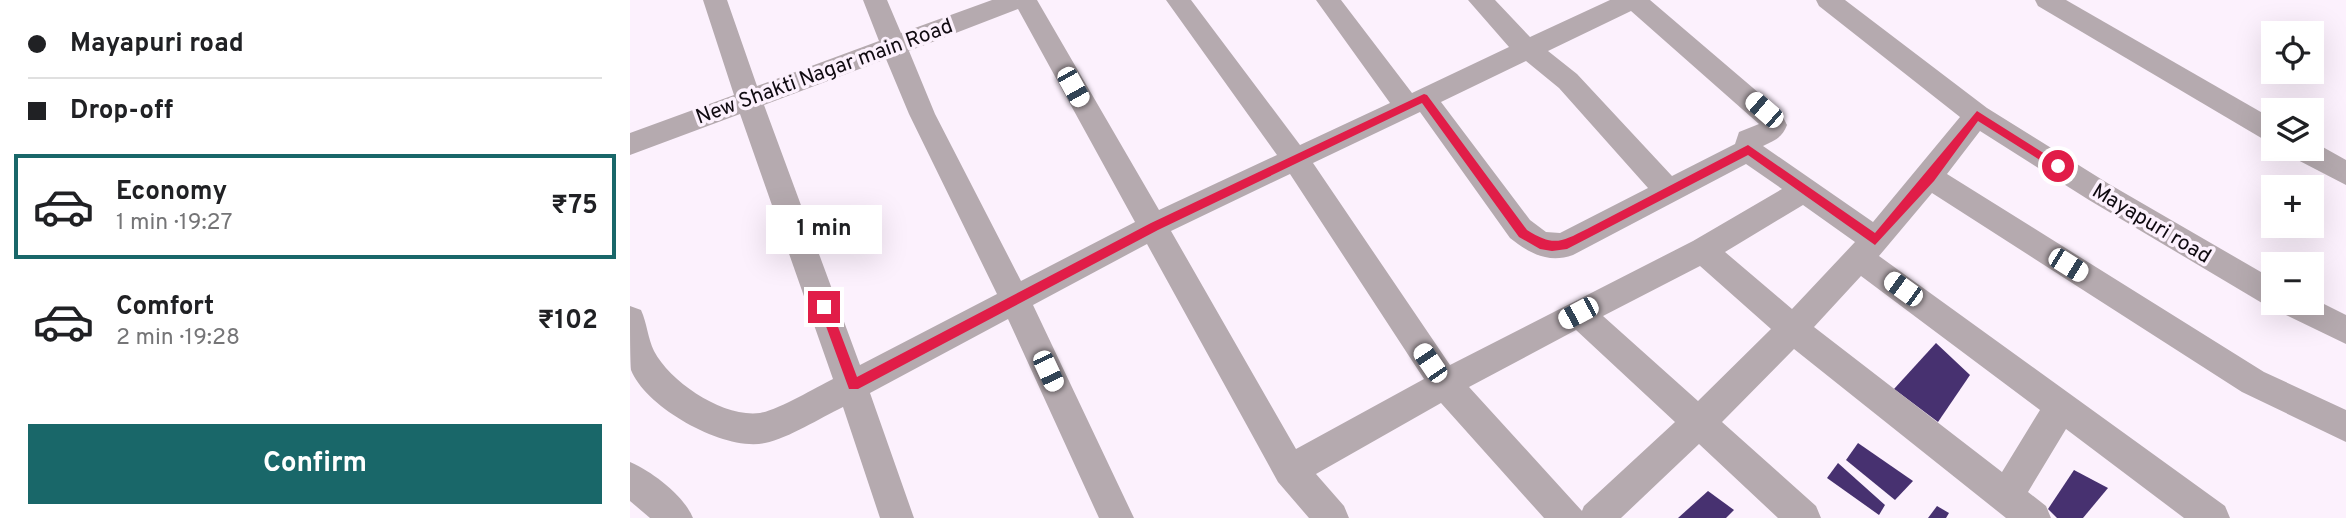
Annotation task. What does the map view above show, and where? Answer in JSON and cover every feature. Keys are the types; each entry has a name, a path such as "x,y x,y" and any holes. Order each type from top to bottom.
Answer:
{"street":[{"path":"715,0 747,98 853,385 897,518"},
{"path":"875,0 922,114 1117,518"},
{"name":"New Shakti Nagar main Road","path":"630,144 747,98 1018,0"},
{"path":"1025,0 1290,470 1332,518"},
{"path":"1178,0 1296,160 1444,384 1567,518"},
{"path":"1328,0 1520,229 1540,244 1563,246 1748,149"},
{"path":"1480,0 1526,49 1551,65 1567,81 1668,191"},
{"path":"630,320 638,353 653,378 676,398 733,428 765,428 853,385 1154,226 1633,0 1770,118 1773,125 1771,130 1749,140 1748,149"},
{"name":"Mayapuri road","path":"1828,0 1977,115 2099,192 2261,287"},
{"path":"2048,0 2261,125"},
{"path":"1596,518 1699,424 1794,330 1930,178 1977,115"},
{"path":"1748,149 1804,190 1867,249 2061,407 2213,518"},
{"path":"2323,161 2346,174"},
{"path":"1930,178 2253,382 2346,426"},
{"path":"1290,470 1444,384 1703,250 1804,190"},
{"path":"1703,250 1794,330 2034,518"},
{"path":"1578,313 1804,518"},
{"path":"2315,315 2346,330"},
{"path":"2006,496 2061,407"},
{"path":"630,479 676,518"}],"building":[{"path":"1936,343 1970,375 1938,422 1894,389"},
{"path":"1858,443 1913,481 1895,500 1846,460"},
{"path":"1838,463 1885,505 1879,515 1827,478"},
{"path":"2074,470 2108,488 2083,518 2057,518 2048,509"},
{"path":"1708,491 1734,510 1726,518 1678,518"},
{"path":"1937,506 1949,513 1946,518 1928,518"}],"route":[{"path":"824,307 853,385 1154,226 1424,98 1523,233 1540,244 1552,247 1563,246 1591,232 1748,149 1875,240 1930,178 1977,115 2058,166"}]}
